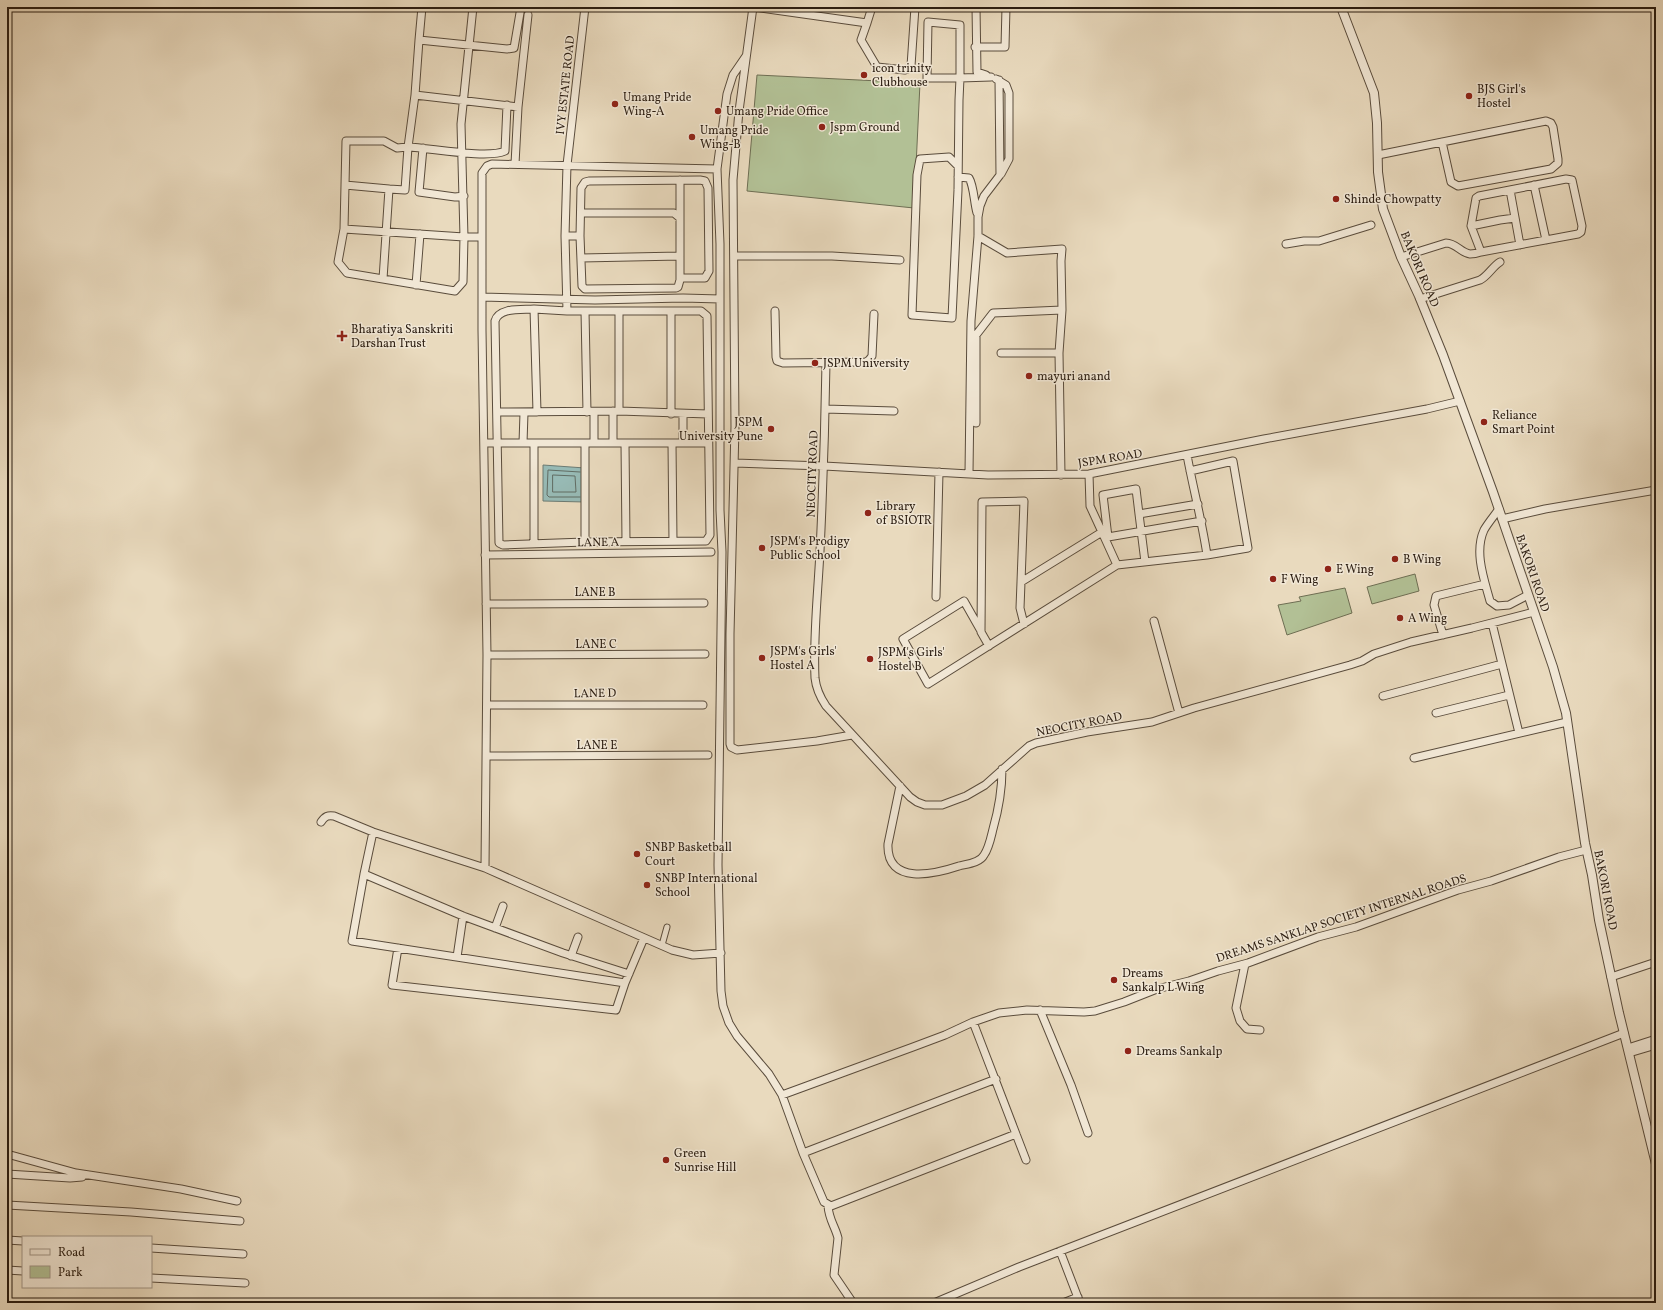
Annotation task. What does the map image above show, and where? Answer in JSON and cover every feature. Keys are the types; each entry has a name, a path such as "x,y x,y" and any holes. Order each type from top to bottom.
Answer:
{"street":[{"path":"405,190 422,7"},
{"path":"473,7 462,100 461,152 464,196 463,282 455,291 347,273 338,262 344,229 346,141 384,141 397,148 408,147 461,152 499,154 505,151 507,105"},
{"path":"419,40 507,49 514,48 521,7"},
{"name":"IVY ESTATE ROAD","path":"567,311 565,236 567,165 585,7"},
{"path":"852,735 817,741 737,750 731,747 730,744 734,463 733,180 739,111 753,7 867,23"},
{"path":"872,7 861,40 873,59 874,65 884,68 908,69 911,66 915,7"},
{"path":"969,473 971,321 978,236 978,217 984,196 1000,175 999,80 977,72 975,47 976,7"},
{"path":"975,47 1005,46 1006,7"},
{"name":"BAKORI ROAD","path":"1341,7 1374,93 1380,193 1383,209 1460,401 1553,667 1567,722 1586,850 1599,920 1624,1033 1656,1164"},
{"path":"515,164 518,107 528,15"},
{"path":"958,166 949,157 920,159 917,175 912,315 952,318 958,177 960,78 960,25 928,22 927,78 960,78 991,77"},
{"path":"746,56 733,75 727,94 716,168 720,244 720,510 722,552 718,865 721,991 725,1015 737,1036 769,1074 782,1095 803,1153 824,1202 828,1206 829,1215 837,1233 838,1238 834,1275 853,1303"},
{"path":"415,95 518,107"},
{"path":"1378,155 1442,142 1546,121 1551,123 1553,127 1558,159 1555,167 1551,169 1458,186 1451,182 1442,142"},
{"path":"420,192 423,148"},
{"path":"485,868 487,655 482,297 482,173 487,166 492,164 716,168"},
{"path":"958,177 969,178 971,182 973,200 978,217"},
{"path":"1401,257 1446,242 1452,243 1465,252 1471,254 1546,240 1581,232 1582,226 1572,180 1566,179 1479,196 1476,198 1471,226 1481,252"},
{"path":"680,180 680,280 678,287 586,289 582,286 580,236 582,184 589,181 680,180 704,182 708,188 709,271 704,278 685,277 680,280"},
{"path":"345,185 405,190 455,197 464,196"},
{"path":"1534,185 1546,240"},
{"path":"382,279 389,189"},
{"path":"1510,190 1520,245"},
{"path":"581,213 671,212 680,218"},
{"path":"1471,226 1515,218"},
{"path":"1286,244 1304,240 1319,240 1371,225"},
{"path":"344,229 482,237"},
{"path":"416,285 420,234"},
{"path":"565,236 580,236"},
{"path":"978,236 1008,252 1062,249 1062,310 1059,353 1061,475"},
{"path":"581,258 680,256"},
{"path":"734,256 832,256 900,260"},
{"path":"1420,299 1480,280 1500,262"},
{"path":"482,297 567,300 683,298 720,299"},
{"path":"645,299 646,311"},
{"path":"534,309 537,412"},
{"path":"534,309 619,312 671,311 701,311 707,316 710,535 706,541 626,541 503,545 499,543 496,317 502,312 534,309"},
{"path":"976,423 976,335 993,313 1062,310"},
{"path":"585,311 594,443"},
{"path":"671,311 671,414"},
{"path":"775,311 776,357 777,361 784,364 866,362 870,360 872,356 874,314"},
{"path":"613,443 616,411 619,312"},
{"path":"1001,354 1059,353"},
{"name":"NEOCITY ROAD","path":"826,363 824,466 816,625 815,678 821,698 852,735 917,802 932,806 942,805 966,796 985,785 1029,746 1036,743 1075,734 1152,722 1356,663 1394,647 1534,612"},
{"name":"JSPM ROAD","path":"734,463 824,466 988,475 1089,474 1427,410 1460,401"},
{"path":"825,409 894,411"},
{"path":"497,412 524,413 616,411 671,414 708,414"},
{"path":"524,413 524,443"},
{"path":"683,414 683,443"},
{"path":"708,428 720,428"},
{"path":"484,443 708,443"},
{"path":"534,443 534,544"},
{"path":"585,443 585,542"},
{"path":"624,443 626,541"},
{"path":"672,443 673,541"},
{"path":"1187,455 1202,522 1207,555"},
{"path":"988,646 964,601 904,639 928,684 1117,565 1207,555 1248,548 1233,462 1190,471"},
{"path":"936,597 939,472"},
{"path":"1089,474 1090,506 1117,565"},
{"path":"1105,536 1103,494 1136,489 1145,562"},
{"path":"1502,519 1545,509 1656,490"},
{"path":"981,632 982,502 1024,501 1020,608 1024,624"},
{"path":"1139,514 1198,504"},
{"path":"1499,509 1485,529 1480,542 1479,556 1490,601 1497,606 1509,605 1528,595"},
{"path":"1021,582 1105,536 1202,522"},
{"name":"LANE A","path":"485,555 711,552"},
{"path":"1443,635 1434,605 1436,596 1485,584"},
{"name":"LANE B","path":"486,604 704,603"},
{"path":"1154,621 1179,713"},
{"path":"1492,623 1518,733"},
{"name":"LANE C","path":"487,655 704,654"},
{"path":"1383,696 1502,664"},
{"path":"1436,713 1509,695"},
{"name":"LANE D","path":"487,705 703,705"},
{"path":"1414,758 1567,722"},
{"name":"LANE E","path":"486,756 708,755"},
{"path":"900,786 887,851 898,869 916,875 928,875 976,861 984,855 991,837 1001,800 1002,769"},
{"path":"321,822 324,817 334,816 373,832 485,868 672,950 693,955 721,953"},
{"path":"373,832 352,941 625,983"},
{"name":"DREAMS SANKLAP SOCIETY INTERNAL ROADS","path":"782,1095 945,1035 973,1022 999,1013 1040,1010 1084,1012 1124,1002 1157,989 1245,964 1318,937 1356,928 1458,890 1491,881 1560,857 1586,850"},
{"path":"364,874 463,916 571,956 629,974"},
{"path":"495,928 503,906"},
{"path":"457,957 463,916"},
{"path":"662,945 667,928"},
{"path":"571,956 578,937"},
{"path":"398,948 392,985 616,1010 625,983 644,938"},
{"path":"1611,977 1656,962"},
{"path":"1245,964 1236,1008 1240,1021 1247,1029 1260,1030"},
{"path":"1040,1010 1072,1085 1088,1133"},
{"path":"973,1022 1026,1160"},
{"path":"934,1303 1060,1251 1624,1033"},
{"path":"1629,1051 1656,1039"},
{"path":"1629,1051 1656,1045"},
{"path":"803,1153 996,1079"},
{"path":"828,1206 1016,1134"},
{"path":"7,1154 88,1176 181,1189 237,1201"},
{"path":"7,1174 70,1178 88,1176"},
{"path":"7,1205 131,1212 240,1221"},
{"path":"7,1240 22,1241"},
{"path":"152,1248 243,1254"},
{"path":"1060,1251 1079,1300 1063,1303"},
{"path":"7,1270 22,1271"},
{"path":"152,1278 245,1283"}],"green space":[{"path":"757,75 920,83 914,208 747,191"},
{"path":"1415,574 1419,591 1372,604 1367,587"},
{"path":"1345,588 1352,613 1287,635 1278,605 1301,601 1299,597"}],"water":[{"path":"543,465 585,468 585,502 543,501"}],"place":[{"name":"icon trinity Clubhouse","path":"864,75"},
{"name":"BJS Girl's Hostel","path":"1469,96"},
{"name":"Umang Pride Wing-A","path":"615,104"},
{"name":"Umang Pride Office","path":"718,111"},
{"name":"Jspm Ground","path":"822,127"},
{"name":"Umang Pride Wing-B","path":"692,137"},
{"name":"Shinde Chowpatty","path":"1336,199"},
{"name":"Bharatiya Sanskriti Darshan Trust","path":"342,336"},
{"name":"JSPM University","path":"815,363"},
{"name":"mayuri anand","path":"1029,376"},
{"name":"Reliance Smart Point","path":"1484,422"},
{"name":"JSPM University Pune","path":"771,429"},
{"name":"Library of BSIOTR","path":"868,513"},
{"name":"JSPM's Prodigy Public School","path":"762,548"},
{"name":"B Wing","path":"1395,559"},
{"name":"E Wing","path":"1328,569"},
{"name":"F Wing","path":"1273,579"},
{"name":"A Wing","path":"1400,618"},
{"name":"JSPM's Girls' Hostel A","path":"762,658"},
{"name":"JSPM's Girls' Hostel B","path":"870,659"},
{"name":"SNBP Basketball Court","path":"637,854"},
{"name":"SNBP International School","path":"647,885"},
{"name":"Dreams Sankalp L Wing","path":"1114,980"},
{"name":"Dreams Sankalp","path":"1128,1051"},
{"name":"Green Sunrise Hill","path":"666,1160"}]}
